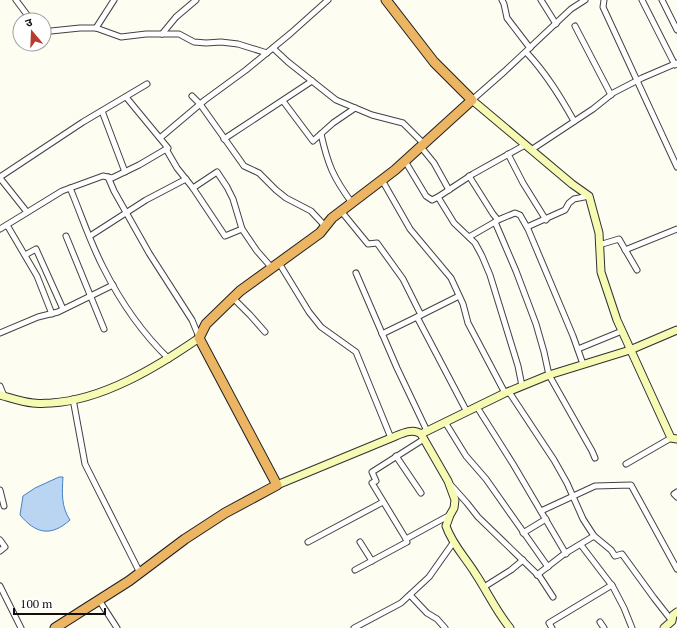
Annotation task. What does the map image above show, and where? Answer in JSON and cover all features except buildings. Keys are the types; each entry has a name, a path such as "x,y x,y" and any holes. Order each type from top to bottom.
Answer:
{"highway":[{"path":"55,628 140,573 185,539 225,513 277,485 199,338 206,324 240,291 320,233 332,218 405,161 472,100 434,62 388,0"}],"street":[{"path":"16,0 25,12"},
{"path":"96,28 114,0"},
{"path":"162,34 176,17 196,0"},
{"path":"160,138 200,104 267,53 328,0"},
{"path":"502,0 507,18 553,85 574,121"},
{"path":"541,0 556,24"},
{"path":"585,0 578,2 528,50 472,100 572,184 589,196 599,233 601,272 630,350 674,438 626,464"},
{"path":"604,0 603,7 677,167"},
{"path":"531,150 593,109 611,95 637,81 676,64 642,0"},
{"path":"662,0 677,30"},
{"path":"575,26 611,95"},
{"path":"52,31 96,28 121,37 146,34 179,34 194,42 221,42 238,44 267,53"},
{"path":"273,48 336,100 372,115 403,122 423,145 449,190"},
{"path":"224,139 312,81"},
{"path":"27,212 0,177 102,111 147,84"},
{"path":"192,96 200,104 244,166 259,173 286,198 311,211 325,226"},
{"path":"126,97 168,148 166,149 177,168 193,188 225,236 242,230"},
{"path":"282,101 313,141 333,123 355,108"},
{"path":"102,111 125,172"},
{"path":"321,134 326,160 333,175 352,203"},
{"path":"405,161 426,196 432,200 470,176 525,145"},
{"path":"0,229 62,191 103,176 112,178 166,149"},
{"path":"508,154 523,183 546,220"},
{"path":"193,188 217,172 233,199 242,230 257,251 275,265 321,327 356,352 390,438"},
{"path":"470,176 497,221 536,324 549,375 592,451 594,458"},
{"path":"0,386 2,396 34,404 63,402 115,386 169,359 199,338 192,320 149,253 114,191 108,177"},
{"path":"90,236 146,200 186,179"},
{"path":"382,180 410,229 451,278 463,304 468,323 507,392 554,460 594,536 611,550 615,556 622,554 672,620"},
{"path":"70,188 112,285 132,316 156,346 169,359"},
{"path":"527,228 565,210 569,203 574,199 589,196"},
{"path":"438,197 454,223 475,243 490,274 518,366 522,386"},
{"path":"341,211 368,244 377,243 402,279 467,412"},
{"path":"469,237 497,221 515,213 520,215 527,228 583,364"},
{"path":"7,225 25,254 52,314"},
{"path":"625,250 677,229"},
{"path":"66,236 104,329"},
{"path":"599,245 619,239 637,270"},
{"path":"25,254 36,249 63,309"},
{"path":"356,273 424,435 448,481 455,500 454,508 446,526 453,543 475,573 500,616 510,628"},
{"path":"0,334 38,317 52,314 112,285"},
{"path":"382,334 459,296"},
{"path":"233,298 265,332"},
{"path":"406,539 372,483 376,481 372,472 445,422 507,392 549,375 630,350 677,330"},
{"path":"578,349 622,331"},
{"path":"73,399 85,464 140,573"},
{"path":"477,407 566,554"},
{"path":"445,422 466,456 486,479 548,568"},
{"path":"277,485 407,432 418,432 424,435"},
{"path":"396,456 421,493"},
{"path":"448,481 478,517 537,575 553,597"},
{"path":"541,511 595,486 631,485 677,569"},
{"path":"0,490 4,506"},
{"path":"677,492 674,494 677,497"},
{"path":"308,542 383,502"},
{"path":"355,570 406,542 406,539 450,515"},
{"path":"523,533 546,519"},
{"path":"537,575 594,536"},
{"path":"0,540 5,547 0,550"},
{"path":"360,542 372,561"},
{"path":"354,628 401,603 429,577 453,543"},
{"path":"581,545 612,585 632,628"},
{"path":"484,587 511,570 523,560"},
{"path":"552,628 549,623 612,585"},
{"path":"0,586 22,628"},
{"path":"410,594 426,613 437,619 445,628"},
{"path":"99,600 117,628"},
{"path":"664,628 672,620 673,615 677,612"},
{"path":"600,622 604,628"}],"water":[{"path":"59,477 63,477 62,494 65,510 70,520 50,531 38,529 32,526 20,515 23,496 35,488"}]}
